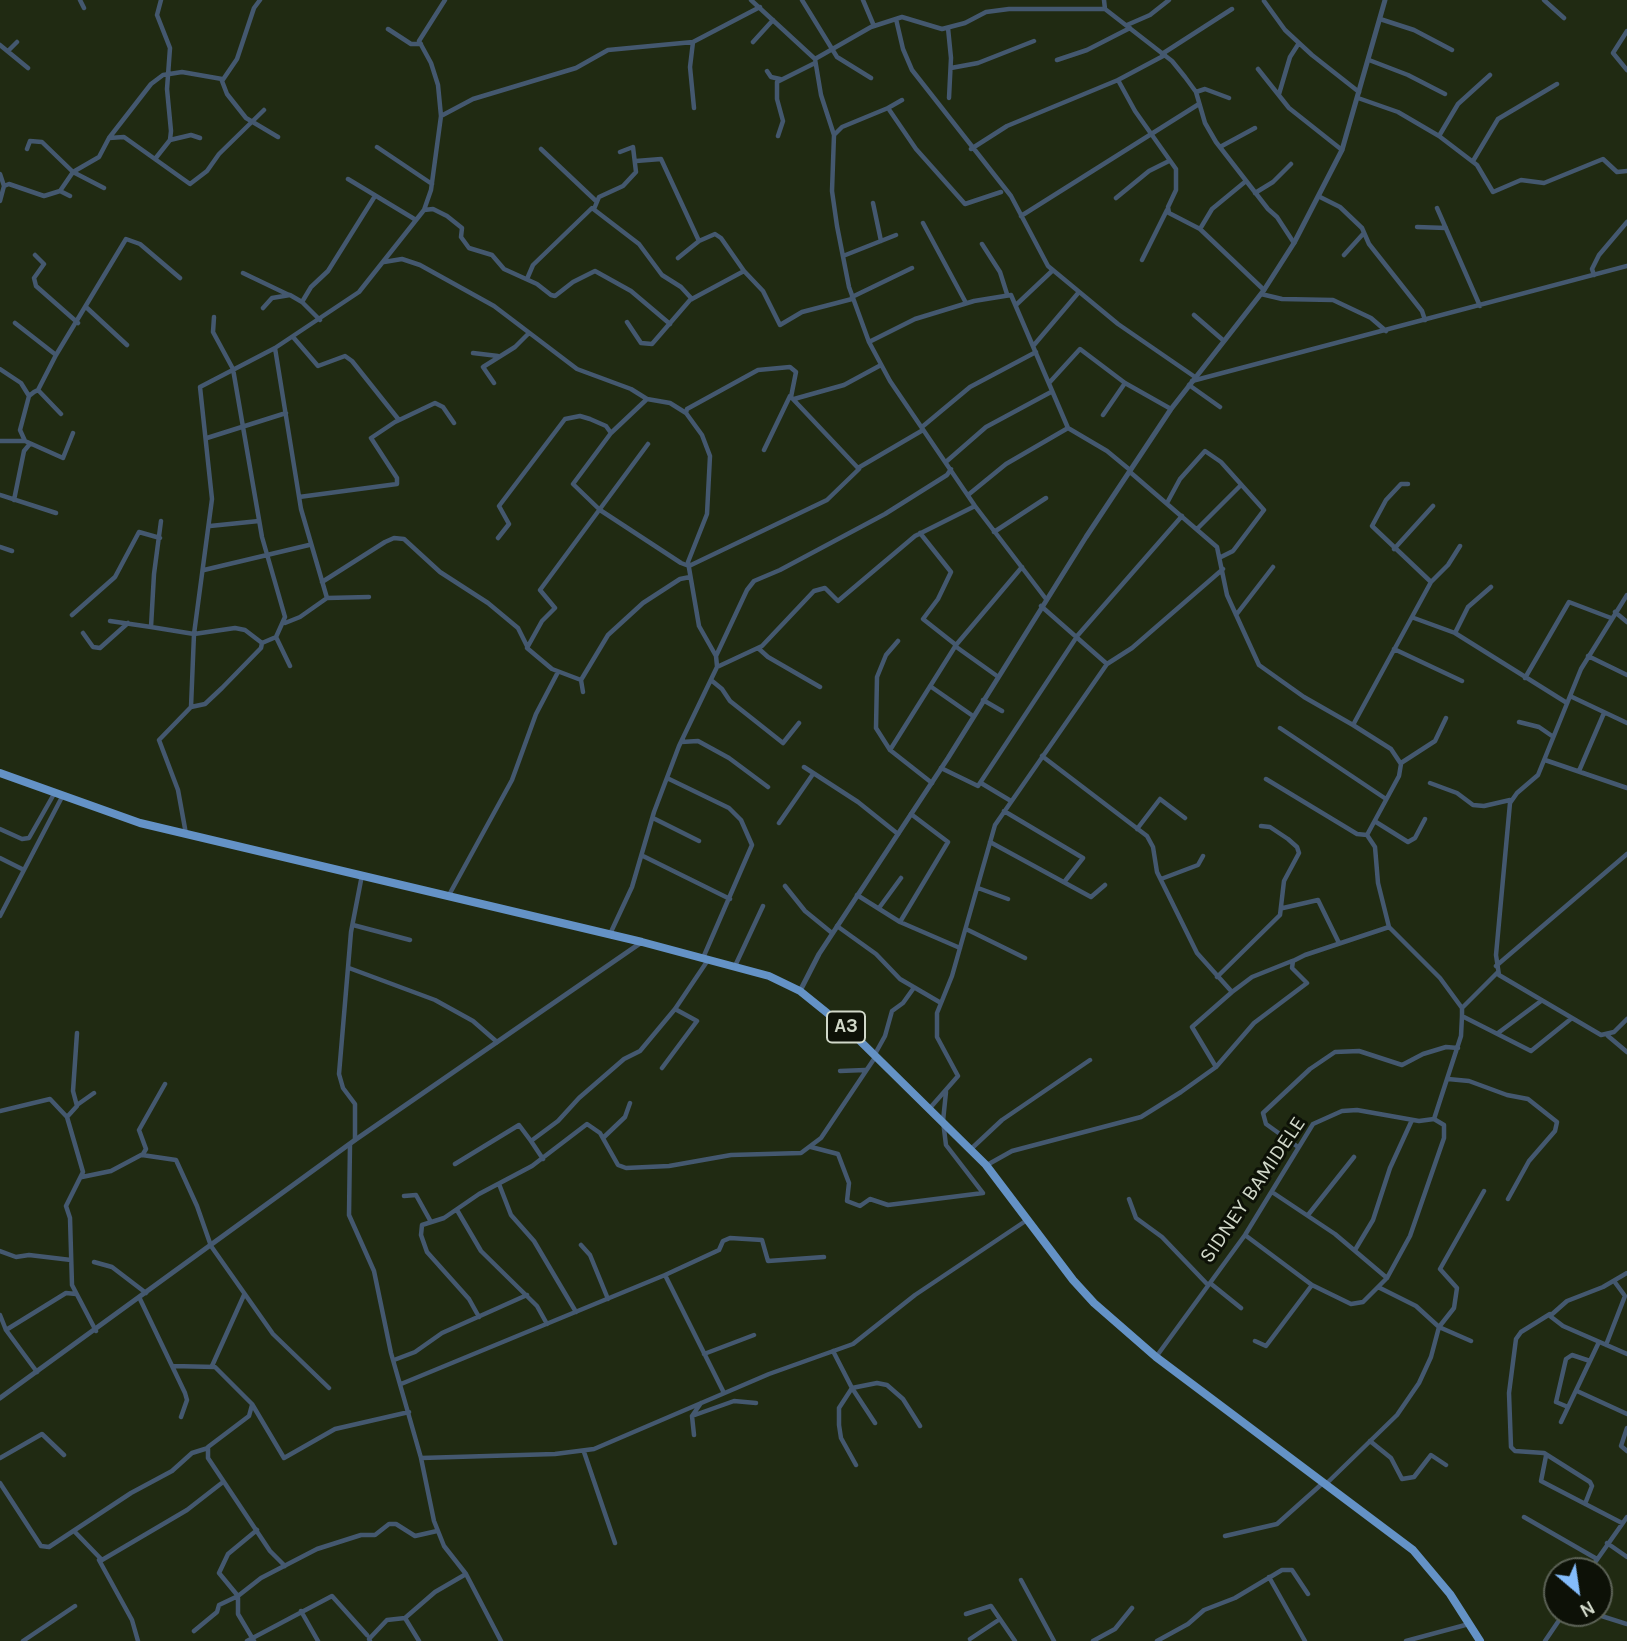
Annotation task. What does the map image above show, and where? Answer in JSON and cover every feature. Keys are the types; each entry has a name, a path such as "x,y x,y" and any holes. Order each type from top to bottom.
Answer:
{"highway":[{"name":"A3","path":"0,773 58,796 140,823 642,942 769,976 800,991 824,1007 876,1055 971,1149 1073,1280 1156,1357 1326,1482 1413,1550 1437,1577 1480,1641"}],"street":[{"path":"80,0 84,8"},
{"path":"161,0 157,15 170,48 170,140"},
{"path":"222,79 237,58 254,8 260,0"},
{"path":"191,707 194,634 210,526 211,466 200,387 275,348 355,296 424,210 432,184 441,116 438,85 419,41 445,0"},
{"path":"751,0 815,58 821,95 834,135 833,203 843,256 852,298 869,342 881,366 975,506 1046,599"},
{"path":"802,0 842,62 872,78"},
{"path":"863,0 874,26"},
{"path":"1104,0 1105,9"},
{"path":"1057,60 1087,50 1150,15 1169,0"},
{"path":"800,991 832,933 932,783 1041,606 1171,409 1263,292 1294,243 1342,150 1385,0"},
{"path":"1544,0 1564,18"},
{"path":"1264,1 1299,43 1359,95 1398,112 1439,136 1473,161 1493,192 1521,180 1544,183 1603,159 1617,172 1627,170"},
{"path":"441,116 473,99 576,68 608,50 693,43 760,7"},
{"path":"778,136 783,121 776,87 781,79 874,26 908,18 937,29 965,23 986,12 1009,9 1105,9 1163,54 1196,92 1220,147 1255,193 1278,217 1294,243"},
{"path":"971,149 1013,123 1118,80 1232,9"},
{"path":"896,19 903,49 912,70 971,149 1011,196 1052,271 1192,381 1220,407"},
{"path":"1380,19 1414,30 1452,50"},
{"path":"753,42 773,20"},
{"path":"948,28 951,68 948,98"},
{"path":"388,29 411,44 422,44"},
{"path":"1627,30 1613,52 1627,70"},
{"path":"951,68 978,63 1034,41"},
{"path":"8,51 17,42"},
{"path":"693,43 690,67 694,108"},
{"path":"1279,94 1290,57 1299,43"},
{"path":"0,45 28,68"},
{"path":"1369,60 1408,75 1445,94"},
{"path":"1258,69 1289,108 1342,150"},
{"path":"767,71 771,77 781,79"},
{"path":"4,186 9,184 44,196 60,191 73,172 99,157 109,138 151,84 168,75 183,72 222,79"},
{"path":"1439,136 1458,103 1489,75"},
{"path":"222,79 227,93 251,121 278,137"},
{"path":"1118,80 1135,111 1170,161 1177,177 1176,190 1168,209 1142,260"},
{"path":"1473,161 1498,119 1557,84"},
{"path":"1196,92 1205,89 1229,98"},
{"path":"834,135 842,127 902,100"},
{"path":"1021,216 1199,104"},
{"path":"888,108 927,163 965,204 1001,192"},
{"path":"109,138 124,137 190,184 207,171 264,110"},
{"path":"1220,147 1255,128"},
{"path":"155,159 170,140 191,135 200,138"},
{"path":"27,149 30,141 42,142 73,172 104,188"},
{"path":"377,147 432,184"},
{"path":"527,279 533,265 594,209 596,201 633,176 636,161 634,147 620,152"},
{"path":"541,149 596,201"},
{"path":"636,161 660,159 699,242"},
{"path":"1116,198 1149,171 1170,161"},
{"path":"1255,193 1273,182 1291,164"},
{"path":"0,174 4,186 0,201"},
{"path":"348,179 416,220"},
{"path":"1200,229 1212,209 1246,181"},
{"path":"60,191 71,196"},
{"path":"302,302 311,287 328,271 375,196"},
{"path":"1320,197 1340,207 1363,233 1426,320"},
{"path":"873,203 880,241"},
{"path":"1437,208 1480,306"},
{"path":"424,210 433,209 447,216 462,228 461,237 469,248 492,255 504,268 555,296 595,271 641,298 670,324"},
{"path":"594,209 639,244 662,275 681,287 692,299"},
{"path":"1168,209 1200,229 1263,292 1282,299 1333,300 1371,318 1386,331"},
{"path":"1594,275 1592,269 1599,256 1627,222"},
{"path":"923,223 966,303"},
{"path":"1417,227 1446,228"},
{"path":"1344,255 1363,233"},
{"path":"678,258 715,234 763,291 780,325 802,312 852,298 912,268"},
{"path":"843,256 897,235"},
{"path":"9,440 19,430 29,396 38,390 123,243 130,238 180,278"},
{"path":"982,244 1000,272 1007,294 1017,304 1068,428 1107,451 1217,547 1227,595 1259,665 1304,697 1391,748 1401,763 1399,776 1367,835"},
{"path":"35,254 44,264 34,282 78,323"},
{"path":"383,262 402,259 420,265 494,306 577,369 631,389 648,399 670,403 686,413 702,435 711,465 707,514 689,566 699,626 716,656 718,667"},
{"path":"1192,381 1626,268"},
{"path":"626,322 645,345 655,342 692,299 744,271"},
{"path":"1017,304 1052,271"},
{"path":"243,273 302,302 320,320"},
{"path":"263,308 275,290"},
{"path":"1034,345 1079,292"},
{"path":"869,342 915,319 1007,294"},
{"path":"272,298 290,295"},
{"path":"86,307 127,345"},
{"path":"1194,315 1224,341"},
{"path":"214,317 212,332 233,369 260,521 285,623"},
{"path":"15,323 56,355"},
{"path":"494,383 483,368 515,347 529,333"},
{"path":"293,337 318,366 345,356 352,360 399,420"},
{"path":"275,348 299,497 309,545 327,598"},
{"path":"1049,383 1080,349 1125,383 1171,409"},
{"path":"689,566 827,500 859,468 923,428 970,387 1036,352"},
{"path":"473,353 499,356"},
{"path":"792,397 844,385 881,366"},
{"path":"686,413 718,390 765,368 794,369 796,374 792,397 782,408 764,450"},
{"path":"0,369 21,383 29,396"},
{"path":"1103,415 1125,383"},
{"path":"38,390 59,407 61,414"},
{"path":"947,461 986,427 1051,391"},
{"path":"792,397 859,468"},
{"path":"648,399 611,433 573,484 600,510 668,556 689,566"},
{"path":"299,497 397,484 397,478 371,438 399,420 435,403 443,407 454,423"},
{"path":"207,438 286,413"},
{"path":"498,538 509,524 499,506 565,419 580,416 590,419 606,426 611,433"},
{"path":"968,495 1006,464 1068,428"},
{"path":"14,500 22,475 27,443 19,430"},
{"path":"0,441 27,443 63,458 74,432"},
{"path":"527,646 542,621 555,608 541,594 541,586 648,444"},
{"path":"1167,503 1180,479 1205,451 1221,461 1264,510 1233,551 1221,557"},
{"path":"716,656 747,590 754,581 885,514 947,475 951,469"},
{"path":"947,475 955,476"},
{"path":"1408,484 1401,484 1372,524 1394,549 1431,582"},
{"path":"1198,529 1241,485"},
{"path":"0,495 55,513"},
{"path":"994,532 1046,498"},
{"path":"610,934 643,856 653,818 681,742 718,667 758,649 814,592 825,588 838,601 862,577 920,533 975,506"},
{"path":"1394,549 1433,506"},
{"path":"941,768 978,786 981,783 1078,635 1182,516"},
{"path":"151,627 153,574 162,521"},
{"path":"210,526 260,521"},
{"path":"72,615 115,577 139,532 160,538"},
{"path":"920,533 951,572 924,621 997,676"},
{"path":"322,582 385,542 394,538 404,539 440,572 488,603 518,628 534,656 558,672 581,680"},
{"path":"204,570 309,545"},
{"path":"1353,725 1414,618 1431,582 1448,565 1460,546"},
{"path":"0,547 12,551"},
{"path":"1236,615 1273,567"},
{"path":"890,750 955,646 1022,568"},
{"path":"930,1108 958,1074 937,1037 941,1003 966,929 990,842 1004,811 1107,664 1132,648 1223,569"},
{"path":"583,692 581,680 601,645 620,624 643,603 680,579 690,577"},
{"path":"1455,633 1468,607 1491,587"},
{"path":"1430,783 1457,793 1473,805 1484,806 1511,800 1535,778 1588,656 1627,595"},
{"path":"110,621 194,634 215,629 243,629 267,643 276,637 285,623 300,617 327,598 369,597"},
{"path":"1525,678 1569,602 1611,618"},
{"path":"1041,606 1078,635 1107,664"},
{"path":"1615,612 1627,622"},
{"path":"1414,618 1455,633 1567,703"},
{"path":"83,633 93,647 100,648 128,622"},
{"path":"276,637 290,666"},
{"path":"898,641 880,667 876,728 890,750 932,783"},
{"path":"186,834 178,790 159,740 191,707 205,704 261,648 262,642"},
{"path":"758,649 820,687"},
{"path":"1394,649 1462,681"},
{"path":"1588,656 1627,675"},
{"path":"449,895 512,780 536,714 558,672"},
{"path":"710,680 722,689 730,701 783,743 799,723"},
{"path":"930,686 973,716"},
{"path":"1570,696 1627,723"},
{"path":"983,700 1002,711"},
{"path":"1579,771 1604,713"},
{"path":"1401,763 1435,741 1446,718"},
{"path":"1519,722 1539,727 1552,736"},
{"path":"1280,728 1386,799"},
{"path":"681,742 698,741 729,758 768,787"},
{"path":"1042,756 1138,829 1151,842 1161,879 1197,953 1232,992"},
{"path":"1545,760 1627,789"},
{"path":"804,767 858,802 898,834"},
{"path":"779,823 813,774"},
{"path":"531,1141 558,1121 624,1059 640,1051 675,1009 706,959 752,845 747,829 729,808 667,778"},
{"path":"1266,779 1357,834 1367,835"},
{"path":"981,783 1011,801"},
{"path":"0,829 22,839 29,838 58,796"},
{"path":"0,916 58,796"},
{"path":"1138,829 1160,799 1185,818"},
{"path":"1511,800 1497,973 1541,1001 1601,1035 1608,1036 1627,1052"},
{"path":"1004,811 1083,858 1065,881"},
{"path":"900,922 948,842 911,814"},
{"path":"653,818 699,841"},
{"path":"1376,822 1408,842 1415,838 1425,819"},
{"path":"1217,976 1273,923 1283,908 1284,881 1299,849 1270,827 1261,826"},
{"path":"1245,1235 1312,1285 1351,1304 1363,1302 1380,1288 1410,1236 1443,1144 1444,1125 1434,1119 1458,1048 1462,1008 1440,978 1389,926 1378,883 1375,847 1367,835"},
{"path":"990,842 1091,897 1105,885"},
{"path":"1496,966 1627,855"},
{"path":"643,856 730,899"},
{"path":"1161,879 1198,865 1203,856"},
{"path":"0,858 22,869"},
{"path":"362,874 352,925 339,1074 343,1088 355,1104 349,1215 374,1271 438,1531 444,1546 466,1574 501,1641"},
{"path":"879,908 901,878"},
{"path":"785,886 805,911 832,933"},
{"path":"978,888 1008,899"},
{"path":"857,895 900,922 960,948"},
{"path":"1283,908 1318,901 1339,943"},
{"path":"734,967 763,906"},
{"path":"352,925 410,940"},
{"path":"837,926 876,954 913,989 941,1003"},
{"path":"1216,1067 1193,1025 1232,992 1252,977 1389,926"},
{"path":"966,929 1026,958"},
{"path":"1,1396 96,1331 353,1142 642,942"},
{"path":"986,1166 1012,1151 1141,1116 1216,1067 1254,1023 1307,983 1293,969 1293,961"},
{"path":"349,968 435,1000 472,1021 498,1043"},
{"path":"1462,1008 1497,973"},
{"path":"479,1317 469,1299 427,1251 420,1228 428,1221 457,1210 544,1159 588,1124 603,1138 618,1165 639,1170 731,1154 800,1153 821,1138 876,1055 885,1036 891,1011 903,1003 913,989"},
{"path":"1498,1033 1541,1001"},
{"path":"662,1068 697,1021 675,1009"},
{"path":"1462,1016 1535,1051 1570,1017"},
{"path":"1608,1036 1627,1019"},
{"path":"77,1033 74,1091 77,1106"},
{"path":"1298,1147 1266,1124 1263,1113 1310,1069 1329,1056 1340,1050 1359,1051 1402,1065 1423,1054 1450,1047 1458,1048"},
{"path":"971,1149 1002,1120 1090,1060"},
{"path":"840,1071 866,1070"},
{"path":"1448,1079 1469,1081 1513,1097 1528,1099 1557,1122 1555,1131 1529,1161 1508,1199"},
{"path":"81,1177 111,1171 142,1155 146,1149 139,1130 165,1084"},
{"path":"810,1147 838,1154 849,1183 847,1201 860,1206 870,1199 888,1205 983,1193 946,1145 943,1121 946,1091"},
{"path":"67,1117 94,1093"},
{"path":"0,1111 50,1099 67,1117 77,1141 83,1172 66,1206 72,1285 96,1331"},
{"path":"603,1138 625,1117 630,1103"},
{"name":"SIDNEY BAMIDELE","path":"1156,1357 1245,1235 1313,1124 1342,1111 1363,1110 1412,1119 1434,1119"},
{"path":"1355,1250 1374,1220 1390,1168 1412,1119"},
{"path":"455,1164 519,1125 544,1159"},
{"path":"142,1155 176,1160 211,1246 273,1335 329,1388"},
{"path":"1308,1215 1354,1157"},
{"path":"499,1184 511,1214 534,1241 576,1312"},
{"path":"1225,1536 1277,1524 1397,1415 1419,1383 1431,1357 1439,1327 1453,1311 1457,1288 1440,1269 1484,1191"},
{"path":"1272,1192 1355,1250 1387,1278"},
{"path":"404,1196 416,1195 428,1221"},
{"path":"1129,1199 1132,1213 1162,1237 1209,1284 1241,1308"},
{"path":"457,1210 481,1251 527,1295 547,1324"},
{"path":"421,1458 584,1452 863,1338 915,1296 1028,1219"},
{"path":"401,1384 664,1275 719,1250 723,1241 730,1238 762,1240 768,1261 824,1257"},
{"path":"582,1245 590,1255 608,1299"},
{"path":"0,1251 16,1257 29,1255 71,1260"},
{"path":"94,1262 112,1268 146,1294"},
{"path":"1584,1504 1592,1486 1590,1482 1544,1453 1512,1449 1508,1412 1516,1339 1521,1332 1567,1301 1627,1273"},
{"path":"664,1275 724,1393"},
{"path":"1606,1345 1625,1296 1614,1281"},
{"path":"1255,1341 1266,1346 1312,1285"},
{"path":"1380,1288 1416,1306 1439,1327 1471,1341"},
{"path":"6,1330 66,1293 76,1294"},
{"path":"212,1366 244,1294"},
{"path":"394,1360 527,1295"},
{"path":"140,1299 187,1400 181,1417"},
{"path":"0,1315 6,1330 37,1372"},
{"path":"1548,1316 1627,1354"},
{"path":"704,1354 754,1335"},
{"path":"1561,1422 1599,1342"},
{"path":"833,1351 852,1388 875,1423"},
{"path":"1568,1407 1556,1402 1566,1359 1572,1355 1590,1361"},
{"path":"173,1366 212,1366 252,1404 284,1458 335,1429 409,1412"},
{"path":"856,1465 841,1438 839,1425 839,1408 852,1388 877,1383 887,1385 903,1399 920,1426"},
{"path":"1576,1391 1627,1414"},
{"path":"692,1416 734,1401 756,1403"},
{"path":"694,1435 692,1416 702,1403"},
{"path":"0,1483 41,1545 49,1547 165,1476 192,1453 208,1448 249,1416 252,1404"},
{"path":"1627,1428 1621,1446 1627,1451"},
{"path":"0,1458 42,1434 64,1455"},
{"path":"1370,1441 1391,1458 1402,1479 1414,1477 1431,1455 1446,1465"},
{"path":"208,1448 208,1458 223,1482 270,1551 285,1566"},
{"path":"584,1452 615,1543"},
{"path":"1546,1456 1541,1482 1622,1523"},
{"path":"99,1559 116,1554 187,1510 223,1482"},
{"path":"1524,1517 1594,1557"},
{"path":"1598,1557 1627,1517"},
{"path":"194,1630 217,1612 219,1605 238,1596 261,1578 293,1559 334,1542 375,1535 389,1524 396,1524 415,1536 438,1531"},
{"path":"257,1530 228,1554 219,1573 238,1596 236,1608 251,1640 332,1596 369,1638"},
{"path":"74,1531 99,1559 132,1620 138,1641"},
{"path":"1607,1543 1627,1557"},
{"path":"1157,1641 1188,1624 1205,1610 1235,1598 1269,1577 1292,1570 1308,1594"},
{"path":"360,1641 369,1638 387,1620 405,1618 435,1592 466,1574"},
{"path":"1269,1577 1306,1641"},
{"path":"1021,1580 1054,1641"},
{"path":"23,1641 75,1606"},
{"path":"966,1614 992,1606 1015,1641"},
{"path":"1093,1641 1115,1629 1132,1608"},
{"path":"301,1611 318,1641"},
{"path":"405,1618 419,1641"},
{"path":"970,1639 1000,1619"},
{"path":"1406,1641 1469,1624"}]}
